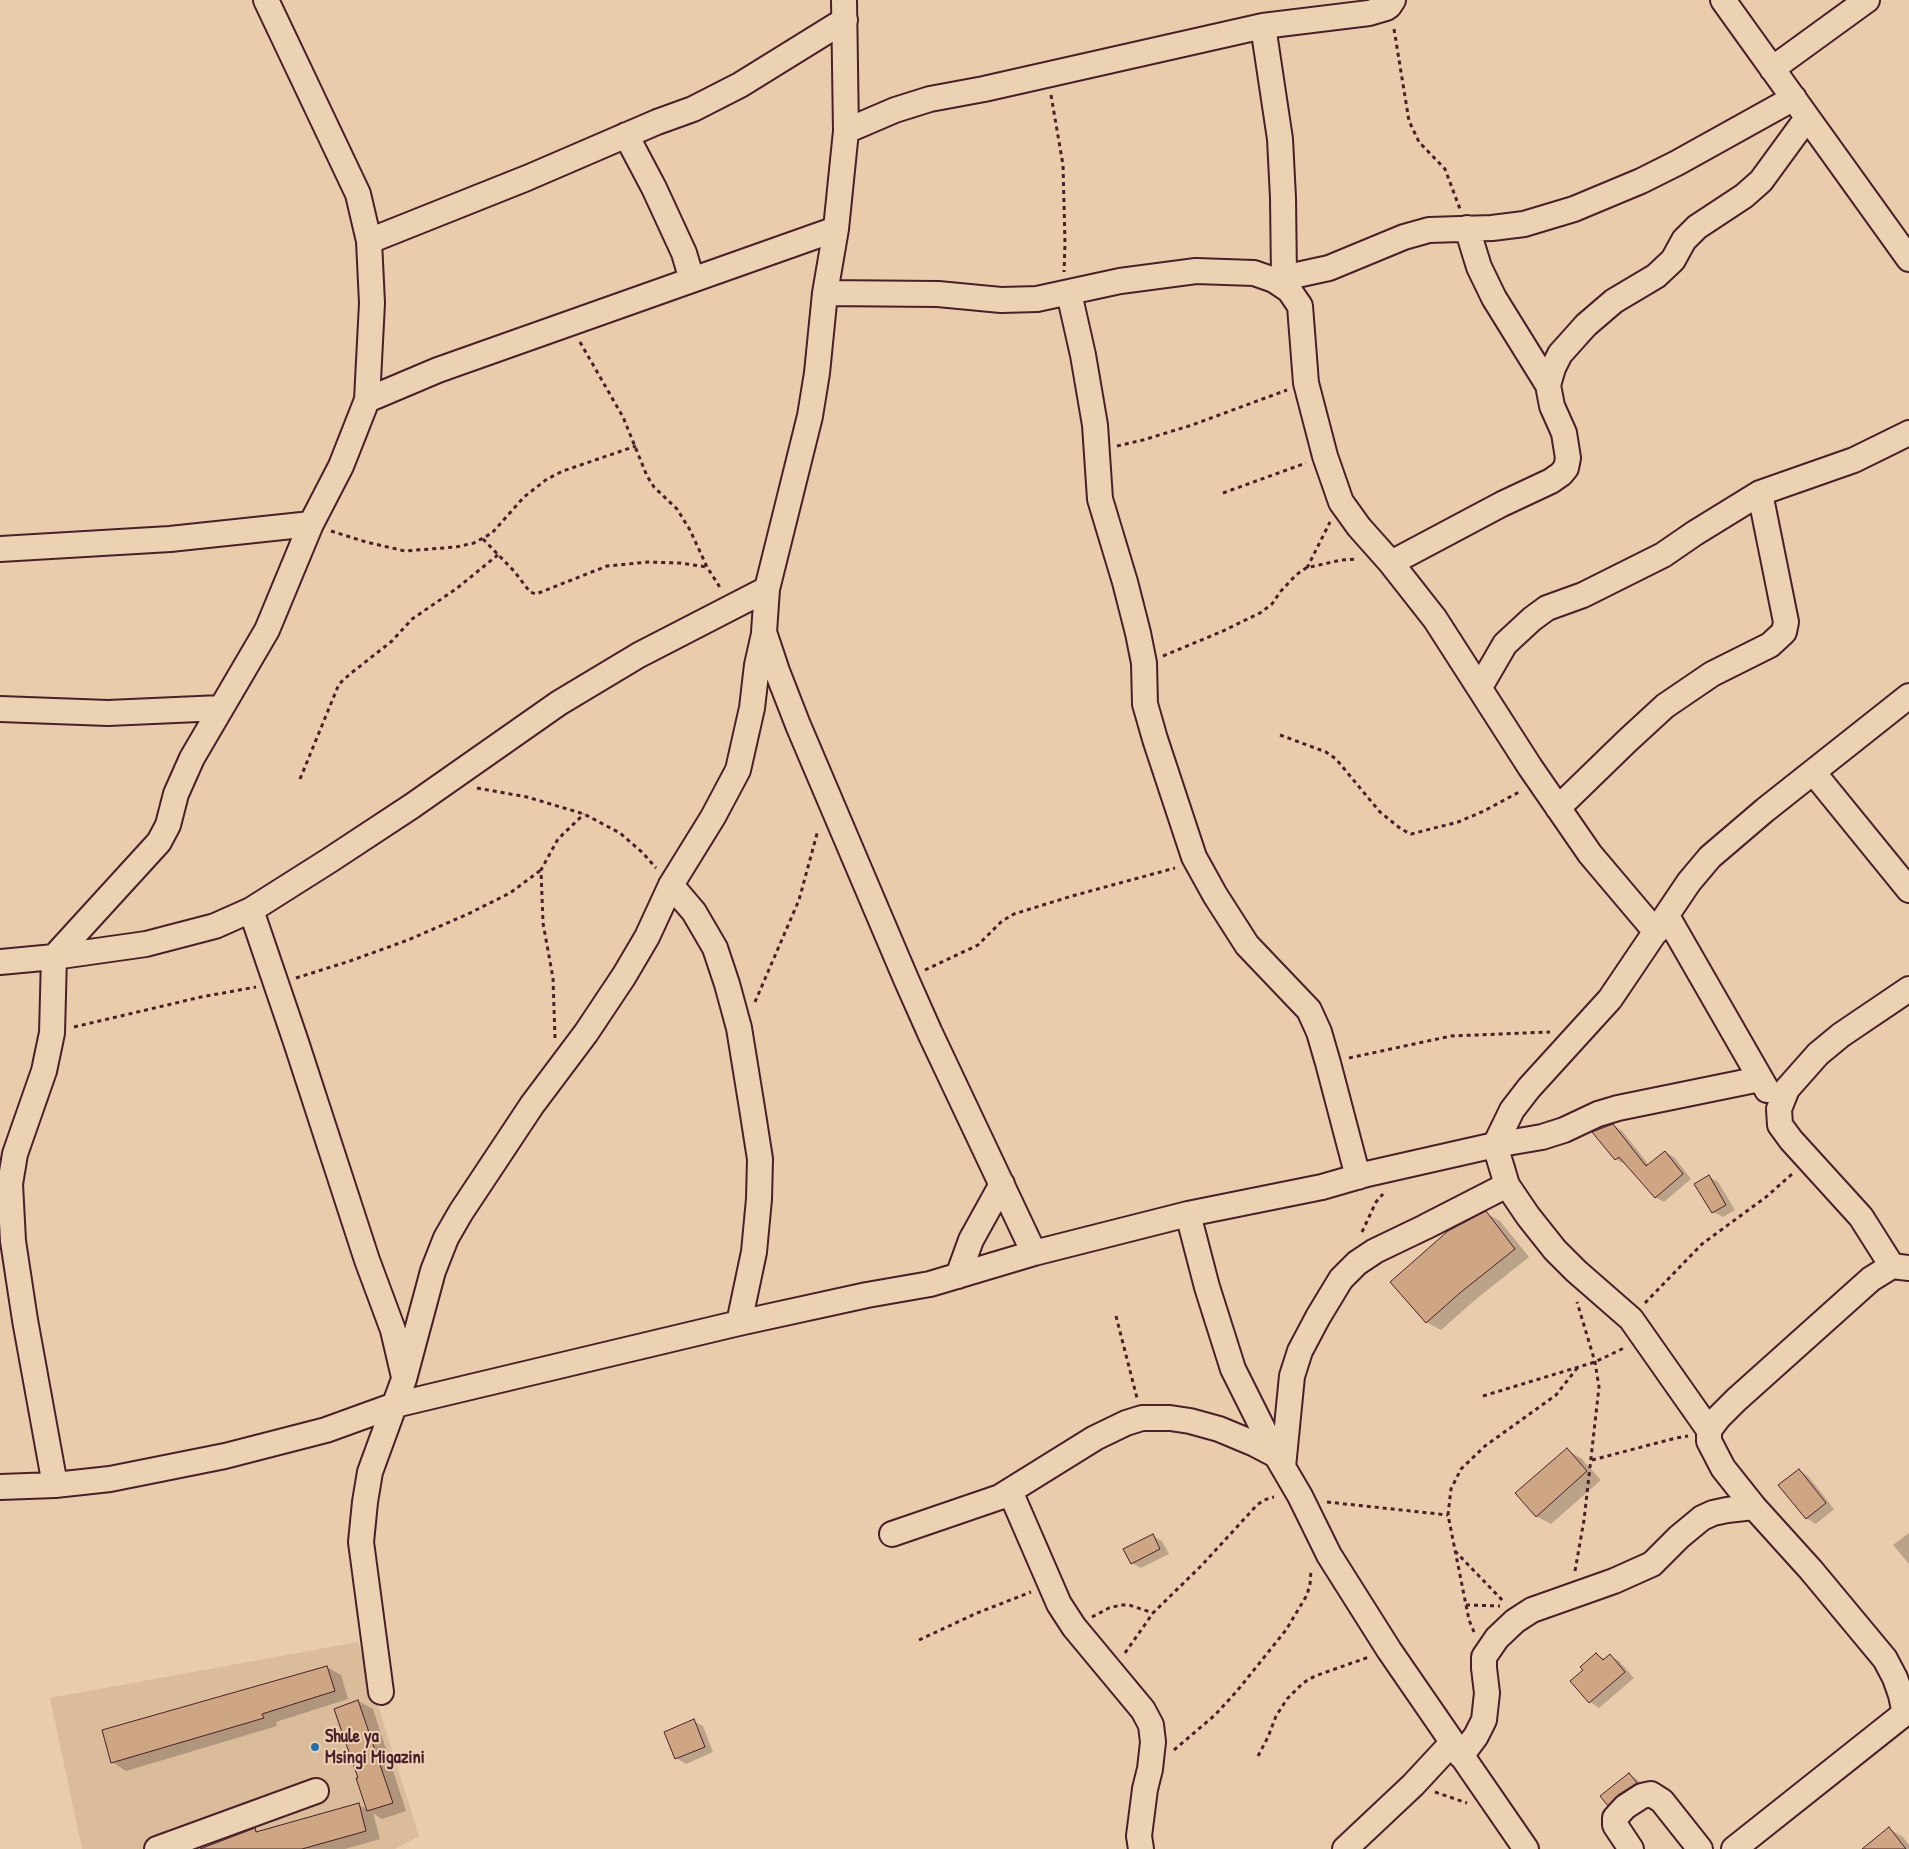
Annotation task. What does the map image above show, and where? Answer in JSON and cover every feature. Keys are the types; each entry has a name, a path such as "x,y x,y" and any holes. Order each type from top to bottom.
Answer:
{"street":[{"path":"55,1485 25,1320 5,1184 44,1071 52,1033 54,957 159,842 168,825 180,784 192,758 267,630 310,524 341,466 367,400 372,304 369,241 358,194 266,0"},
{"path":"1723,0 1909,259"},
{"path":"1772,69 1867,0"},
{"path":"846,131 895,110 930,99 1263,26 1369,13 1391,3"},
{"path":"369,241 693,109 740,85 847,6"},
{"path":"381,1692 361,1542 370,1472 404,1379 433,1271 446,1238 532,1104 586,1033 624,976 647,937 671,885 713,817 738,770 752,708 757,665 764,632 767,589 810,416 817,373 825,293 836,229 846,131 847,6"},
{"path":"1263,26 1280,140 1283,198 1279,278 1300,306 1306,383 1325,456 1341,502 1359,527 1435,619 1539,781 1590,854 1662,924 1778,1109 1780,1125 1791,1140 1861,1217 1901,1267 1871,1279 1724,1411 1709,1433"},
{"path":"825,293 938,294 1001,300 1037,299 1066,284 1120,281 1196,271 1237,271 1279,278 1329,268 1404,236 1429,230 1492,228 1524,224 1574,209 1678,164 1794,98"},
{"path":"1548,385 1560,354 1586,324 1614,301 1656,276 1673,260 1684,240 1697,227 1744,196 1761,181 1807,118"},
{"path":"626,136 654,188 684,253 692,280"},
{"path":"1388,560 1551,481 1566,468 1568,458 1564,433 1552,406 1548,385 1494,298 1480,267 1467,228"},
{"path":"367,400 438,370 836,229"},
{"path":"1066,284 1084,355 1095,425 1100,499 1126,582 1144,664 1145,704 1155,740 1197,862 1215,895 1247,944 1310,1010 1328,1063 1358,1177"},
{"path":"1480,687 1505,644 1532,619 1548,608 1582,595 1663,556 1695,533 1760,493 1854,460 1909,433"},
{"path":"1558,808 1627,740 1665,706 1712,674 1770,645 1784,632 1786,622 1760,493"},
{"path":"0,549 170,539 310,524"},
{"path":"0,962 54,957 146,944 215,926 250,910 330,860 447,782 559,703 639,654 767,589"},
{"path":"764,632 798,724 906,979 1034,1253"},
{"path":"1734,1849 1907,1712 1902,1695 1885,1659 1811,1570 1754,1507 1723,1468 1709,1441 1709,1433 1638,1328 1555,1250 1506,1185 1495,1145 1512,1110 1523,1095 1610,999 1689,882 1710,857 1765,810 1909,696"},
{"path":"0,709 108,713 221,708"},
{"path":"1814,772 1909,890"},
{"path":"671,885 694,912 715,948 728,984 739,1028 760,1159 759,1199 754,1252 739,1323"},
{"path":"250,910 344,1191 393,1330 404,1379"},
{"path":"1778,1109 1787,1089 1818,1054 1842,1035 1909,989"},
{"path":"0,1487 55,1485 110,1478 225,1456 326,1430 395,1405 739,1323 867,1295 930,1284 1034,1253 1188,1214 1322,1187 1495,1145 1542,1137 1564,1130 1598,1114 1618,1108 1760,1079"},
{"path":"958,1276 971,1240 1002,1184"},
{"path":"1280,1461 1292,1376 1300,1351 1341,1278 1357,1263 1375,1251 1506,1185"},
{"path":"1188,1214 1207,1287 1234,1369 1322,1541 1389,1650 1526,1849"},
{"path":"892,1534 1000,1497 1095,1438 1126,1423 1142,1418 1170,1418 1219,1428 1255,1444 1280,1461"},
{"path":"1010,1491 1059,1604 1074,1626 1143,1710 1151,1725 1153,1742 1139,1836 1141,1849"},
{"path":"1345,1849 1413,1784 1476,1736 1484,1720 1487,1693 1484,1657 1497,1638 1515,1621 1532,1610 1629,1575 1652,1564 1679,1537 1702,1518 1727,1510 1754,1507"},
{"path":"1885,1659 1909,1671"},
{"path":"157,1849 316,1791"},
{"path":"1631,1849 1615,1825 1615,1818 1624,1808 1642,1796 1652,1794 1662,1802 1700,1849"}],"path":[{"path":"1391,3 1410,121 1419,142 1444,170 1467,228"},
{"path":"1048,74 1063,165 1066,284"},
{"path":"569,324 623,417 647,476 654,487 677,509 690,530 707,567 732,606"},
{"path":"1097,451 1192,426 1306,383"},
{"path":"310,524 366,542 405,551 456,547 483,539 492,533 524,497 547,479 563,471 636,446"},
{"path":"1222,493 1325,456"},
{"path":"1306,568 1341,502"},
{"path":"483,539 499,554 530,592 536,594 579,576 615,564 672,563 707,567"},
{"path":"300,779 339,684 392,641 412,619 456,589 499,554"},
{"path":"1144,664 1223,631 1260,613 1272,604 1296,575 1306,568 1341,560 1388,560"},
{"path":"1280,735 1326,752 1336,759 1380,812 1401,829 1411,834 1458,822 1484,812 1539,781"},
{"path":"447,782 528,797 584,814 620,833 643,853 671,885"},
{"path":"52,1033 201,997 276,984 350,961 408,940 510,893 541,870 558,839 584,814"},
{"path":"739,1028 755,1002 799,900 818,829"},
{"path":"906,979 978,946 1002,921 1014,914 1197,862"},
{"path":"541,870 543,923 553,978 558,1071"},
{"path":"1328,1063 1451,1036 1582,1031"},
{"path":"1483,1396 1594,1362 1638,1328 1660,1286 1702,1244 1766,1197 1810,1160"},
{"path":"1360,1237 1376,1202 1406,1166"},
{"path":"1570,1596 1584,1520 1592,1460 1598,1387 1594,1362 1575,1294"},
{"path":"1116,1316 1142,1418"},
{"path":"1484,1657 1469,1620 1454,1550 1448,1515 1451,1489 1462,1469 1485,1446 1556,1395 1578,1367"},
{"path":"1592,1460 1676,1438 1709,1433"},
{"path":"1112,1673 1153,1613 1202,1565 1257,1506 1272,1497 1300,1496 1356,1506 1448,1515"},
{"path":"1150,1769 1215,1715 1281,1636 1307,1595 1313,1557 1322,1541"},
{"path":"1454,1550 1508,1606"},
{"path":"919,1640 977,1613 1050,1584"},
{"path":"1074,1626 1109,1608 1121,1606 1129,1605 1153,1613"},
{"path":"1258,1756 1287,1698 1303,1683 1315,1676 1389,1650"},
{"path":"1413,1784 1461,1802 1500,1811"}],"shaded area":[{"path":"358,1642 419,1836 395,1849 82,1849 50,1698"}],"building":[{"path":"1613,1124 1646,1166 1665,1151 1683,1174 1655,1198 1619,1157 1615,1160 1592,1132"},
{"path":"1709,1175 1726,1205 1712,1213 1694,1184"},
{"path":"1486,1211 1515,1249 1426,1323 1390,1282 1448,1231"},
{"path":"1567,1448 1587,1471 1536,1517 1515,1493"},
{"path":"1799,1469 1826,1503 1806,1519 1778,1485"},
{"path":"1153,1534 1160,1549 1131,1564 1123,1549"},
{"path":"1596,1653 1603,1660 1610,1654 1625,1672 1589,1703 1570,1681 1583,1670 1580,1667"},
{"path":"327,1666 335,1691 262,1714 264,1718 111,1763 102,1730"},
{"path":"358,1700 393,1803 367,1811 356,1778 358,1778 334,1709"},
{"path":"694,1719 705,1747 675,1759 664,1732"},
{"path":"1629,1773 1637,1783 1618,1795 1608,1806 1600,1796"},
{"path":"359,1803 366,1831 302,1849 200,1849 255,1828 256,1832"},
{"path":"1889,1827 1906,1849 1862,1849"}],"place":[{"name":"Shule ya Msingi Migazini","path":"315,1747"}]}
